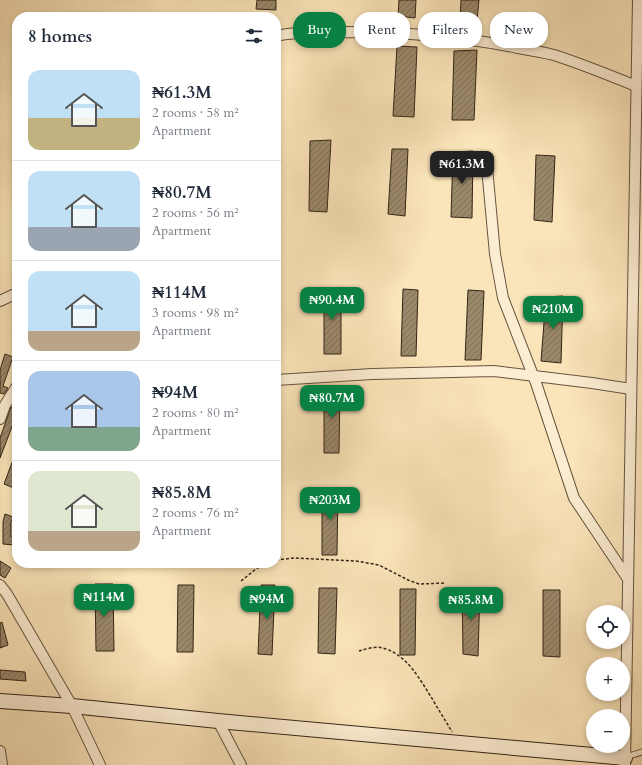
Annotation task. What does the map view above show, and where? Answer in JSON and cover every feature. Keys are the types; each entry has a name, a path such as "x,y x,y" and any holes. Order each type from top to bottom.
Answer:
{"main road":[{"path":"0,701 72,706 459,743 625,761"}],"street":[{"path":"625,761 638,0"},
{"path":"281,35 290,32 374,32 408,33 458,38 553,55 606,73 636,86"},
{"path":"486,157 495,254 503,298 533,375 574,498 628,579"},
{"path":"0,300 12,295"},
{"path":"281,380 322,376 441,371 494,371 631,389"},
{"path":"0,419 5,405 12,394"},
{"path":"0,585 7,594 72,706 100,765"},
{"path":"218,721 241,765"},
{"path":"0,751 2,765"}],"lane":[{"path":"625,761 642,752"}],"path":[{"path":"281,559 294,558 356,561 379,565 419,584 446,583"},
{"path":"241,581 260,568"},
{"path":"359,652 371,648 382,647 395,653 409,664 422,682 459,743"}],"building":[{"path":"257,0 276,0 276,10 256,9"},
{"path":"399,0 416,0 415,18 410,17 410,12 398,12"},
{"path":"461,0 479,0 478,12 460,12"},
{"path":"417,47 414,117 393,116 397,48"},
{"path":"477,50 474,120 452,120 454,51"},
{"path":"331,140 327,212 309,211 310,141"},
{"path":"392,149 408,149 405,216 388,214"},
{"path":"473,151 472,218 451,217 453,152"},
{"path":"536,155 555,156 552,222 534,220"},
{"path":"324,288 341,288 341,354 324,354"},
{"path":"403,289 418,290 416,356 401,356"},
{"path":"468,290 484,291 481,360 465,360"},
{"path":"563,296 561,363 541,361 546,297"},
{"path":"5,354 12,357 3,386 8,388 4,394 0,393 0,370"},
{"path":"324,386 340,387 339,453 324,453"},
{"path":"12,407 12,427 0,458 0,438"},
{"path":"12,463 12,487 4,484"},
{"path":"322,488 338,488 337,555 322,555"},
{"path":"5,514 12,517 12,545 3,544 3,522"},
{"path":"0,561 11,568 5,578 0,575"},
{"path":"95,584 113,584 114,651 96,651"},
{"path":"178,585 194,585 193,652 177,652"},
{"path":"261,585 275,585 272,655 258,654"},
{"path":"319,588 337,588 335,654 318,653"},
{"path":"400,589 416,589 415,655 400,655"},
{"path":"462,589 480,589 478,656 463,654"},
{"path":"543,590 560,590 560,657 543,656"},
{"path":"2,622 8,645 0,648 0,623"},
{"path":"0,670 25,672 26,681 0,679"}]}
